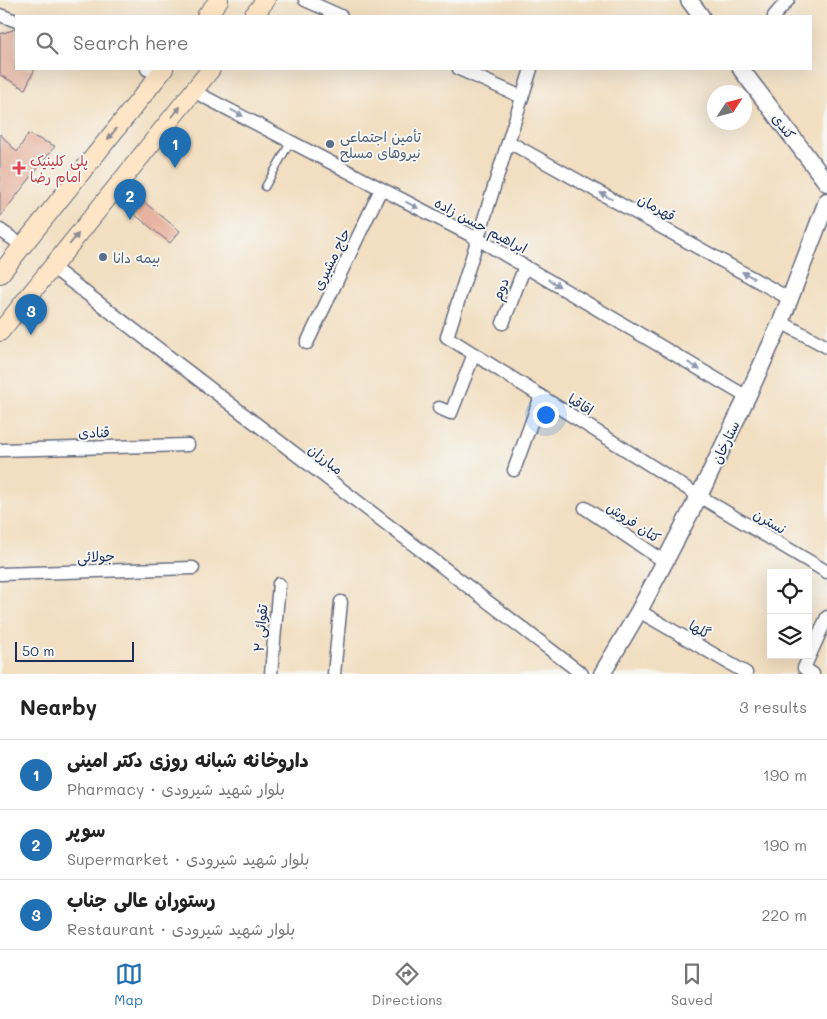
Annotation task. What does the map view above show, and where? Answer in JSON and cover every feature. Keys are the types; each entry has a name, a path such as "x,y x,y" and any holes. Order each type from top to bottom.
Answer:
{"main road":[{"path":"207,15 219,0"},
{"path":"254,15 266,0"},
{"path":"0,332 210,70"},
{"path":"0,274 157,71"}],"street":[{"path":"305,0 339,15"},
{"path":"689,0 700,15"},
{"path":"775,15 788,0"},
{"path":"0,15 15,21"},
{"path":"461,70 522,97"},
{"path":"478,239 531,70"},
{"name":"کندی","path":"742,70 827,183"},
{"name":"ابراهیم حسن زاده","path":"193,91 478,239 747,397"},
{"name":"قهرمان","path":"509,142 790,299"},
{"name":"حاج مشیری","path":"307,343 382,189"},
{"name":"ستارخان","path":"602,674 639,612 699,496 747,397 781,322 827,201"},
{"path":"0,230 23,246"},
{"name":"اقاقیا","path":"478,239 447,337 699,496"},
{"name":"دوم","path":"503,323 525,266"},
{"name":"مبارزان","path":"52,267 582,674"},
{"path":"781,322 827,348"},
{"path":"439,408 451,414 474,354"},
{"path":"514,470 541,396"},
{"name":"قنادی","path":"0,450 188,445"},
{"name":"نسترن","path":"699,496 827,572"},
{"name":"کتان فروش","path":"585,508 665,562"},
{"name":"جولائی","path":"0,574 193,568"},
{"name":"تقوائی ۲","path":"270,674 279,584"},
{"path":"334,674 341,602"},
{"name":"گلها","path":"639,612 746,673"},
{"path":"813,674 804,668 827,617"}],"lane":[{"path":"265,187 291,142"}],"building":[{"path":"15,29 15,70 34,70 25,89 0,75 0,34"},
{"path":"0,134 17,152 28,134 55,146 0,217"},
{"path":"144,202 180,231 170,243 134,214"}],"place":[{"name":"تأمین اجتماعی نیروهای مسلح","path":"330,144"},
{"name":"پلی کلینیک امام رضا","path":"19,168"},
{"name":"داروخانه شبانه روزی دکتر امینی","path":"175,168"},
{"name":"سوپر","path":"130,220"},
{"name":"بیمه دانا","path":"103,257"},
{"name":"رستوران عالی جناب","path":"31,335"}]}
